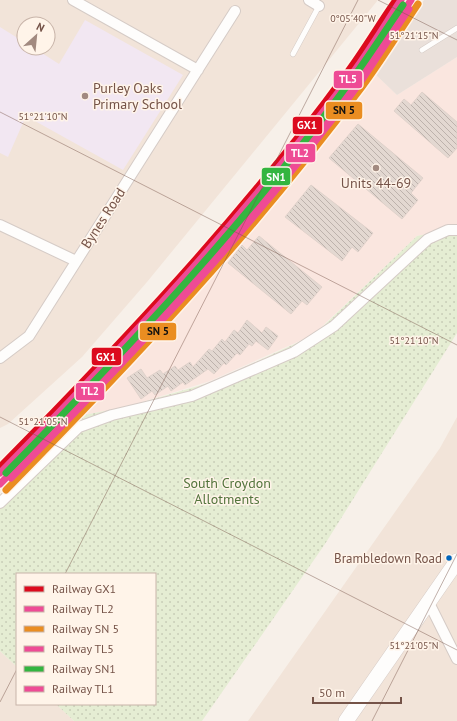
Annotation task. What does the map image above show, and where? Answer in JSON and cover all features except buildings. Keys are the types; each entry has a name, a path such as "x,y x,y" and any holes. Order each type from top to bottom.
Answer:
{"street":[{"path":"73,0 198,70"},
{"path":"309,0 319,6"},
{"name":"Bynes Road","path":"0,358 29,336 235,11"},
{"path":"0,225 76,262"},
{"path":"0,503 80,427 112,416 192,396 294,352 334,326 428,239 448,230 457,230"},
{"path":"346,721 457,561"},
{"path":"429,603 457,660"}],"lane":[{"path":"293,54 319,6"},
{"path":"422,50 457,28"}],"shaded area":[{"path":"0,0 378,0 147,282 82,357 8,424 0,428"},
{"path":"424,0 457,0 457,57 397,95 373,72"},
{"name":"Purley Oaks Primary School","path":"85,20 183,75 123,170 26,116 8,157 0,153 0,27 16,37 16,56 46,56 59,64"},
{"path":"457,57 457,228 417,236 313,335 210,381 126,407 84,415 227,257 345,112 373,72 397,95"},
{"path":"457,417 457,721 248,721 440,448"},
{"path":"0,651 16,666 16,705 57,705 74,721 0,721"}],"green space":[{"name":"South Croydon Allotments","path":"457,228 457,333 325,544 202,721 74,721 57,705 156,705 156,573 16,573 16,666 0,651 0,498 84,415 126,407 212,382 314,335 417,236"}],"rail line":[{"name":"GX1","path":"0,467 136,325 223,228 307,126 353,65 396,0"},
{"name":"TL5","path":"0,473 137,330 224,232 309,130 349,78 401,0"},
{"name":"TL2","path":"0,484 140,339 229,239 273,187 356,82 411,0"},
{"name":"SN1","path":"6,473 142,331 229,233 313,131 359,70 403,5"},
{"name":"TL1","path":"11,478 103,384 236,238 359,84 409,9"}],"transit line":[{"path":"6,490 146,344 236,244 279,193 362,87 418,4"}],"place":[{"name":"Purley Oaks Primary School","path":"85,96"},
{"name":"Units 44-69","path":"376,168"},
{"name":"Brambledown Road","path":"449,558"}]}
